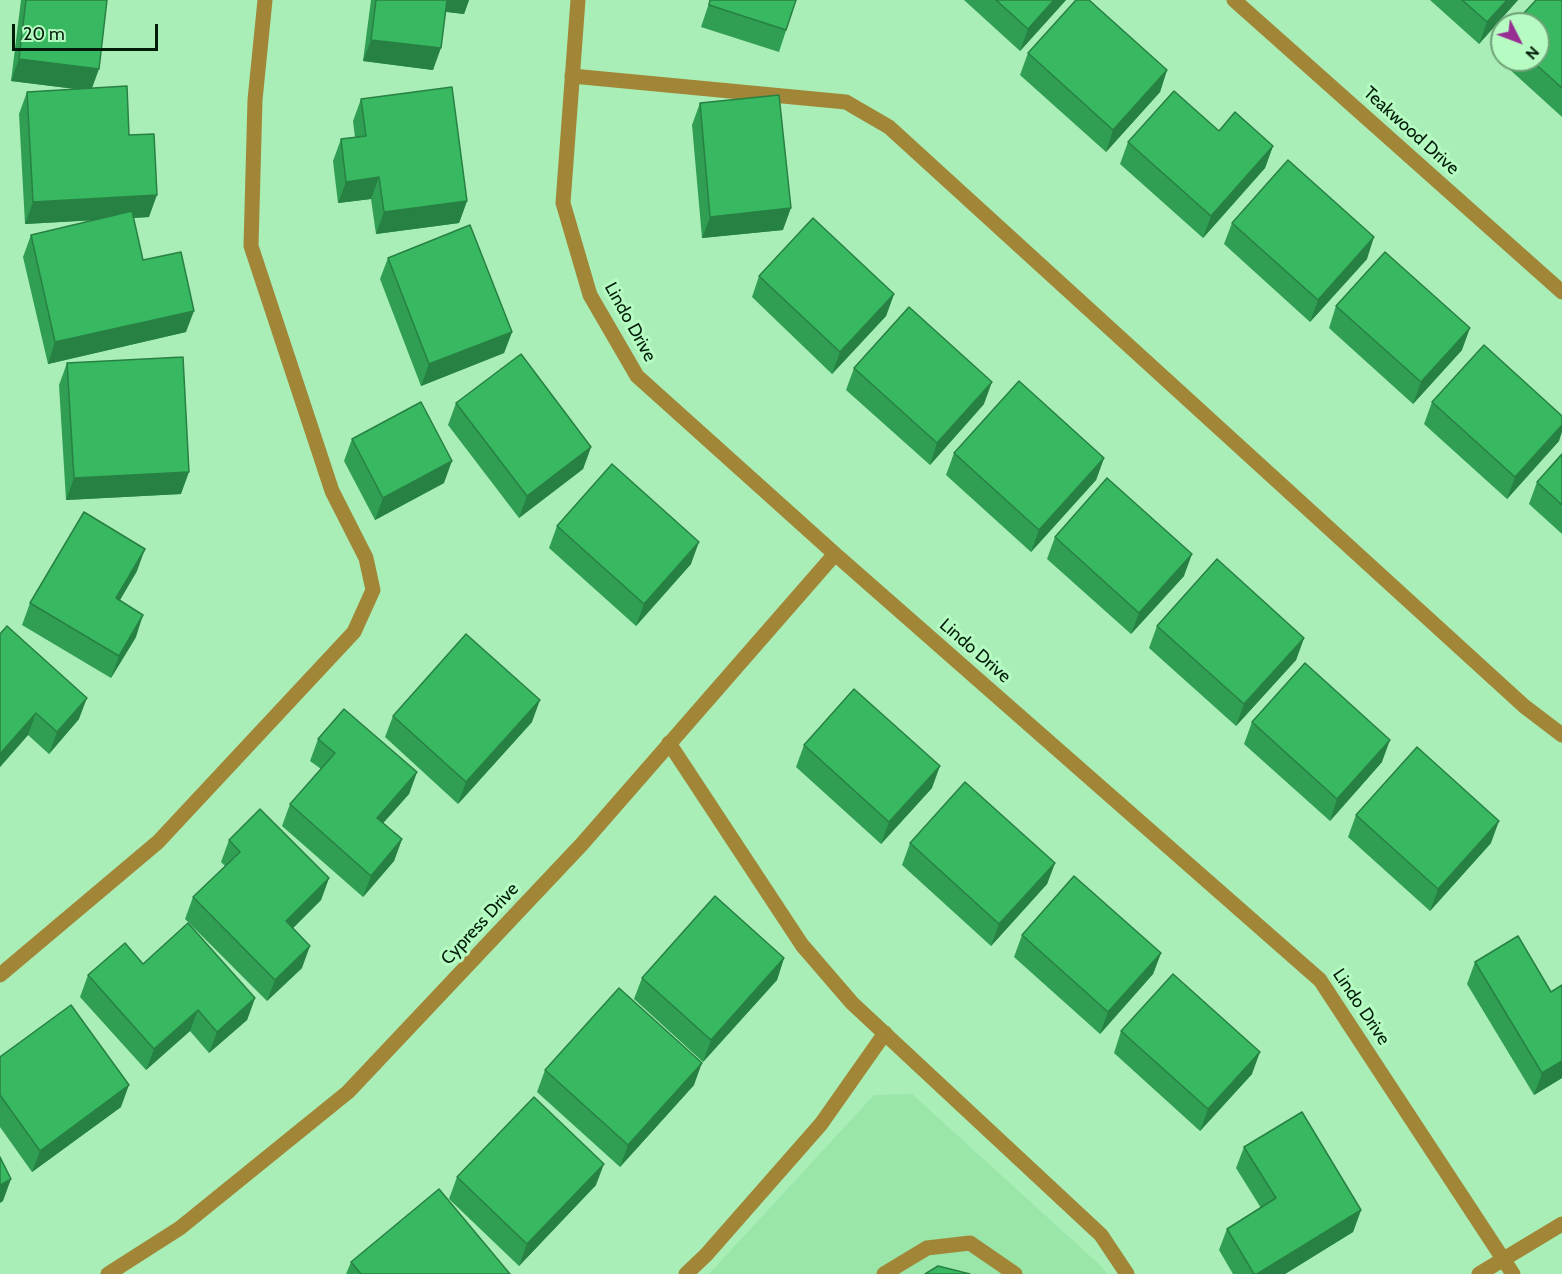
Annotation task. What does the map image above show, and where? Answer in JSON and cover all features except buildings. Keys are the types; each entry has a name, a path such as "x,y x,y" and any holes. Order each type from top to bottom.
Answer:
{"street":[{"path":"0,975 158,842 354,632 373,590 366,558 332,491 251,246 255,100 265,0"},
{"name":"Lindo Drive","path":"578,0 563,203 590,295 637,376 835,554 1320,980 1513,1274"},
{"name":"Teakwood Drive","path":"1234,0 1562,292"},
{"path":"573,76 846,102 889,126 1515,698 1562,735"},
{"name":"Cypress Drive","path":"108,1274 180,1228 348,1092 582,844 835,554"},
{"path":"669,743 802,945 852,1003 1101,1235 1127,1274"},
{"path":"686,1274 706,1255 821,1125 885,1033"},
{"path":"1479,1274 1562,1224"},
{"path":"884,1274 927,1248 970,1243 1015,1274"}],"shaded area":[{"path":"912,1094 1107,1274 709,1274 874,1095"}]}
